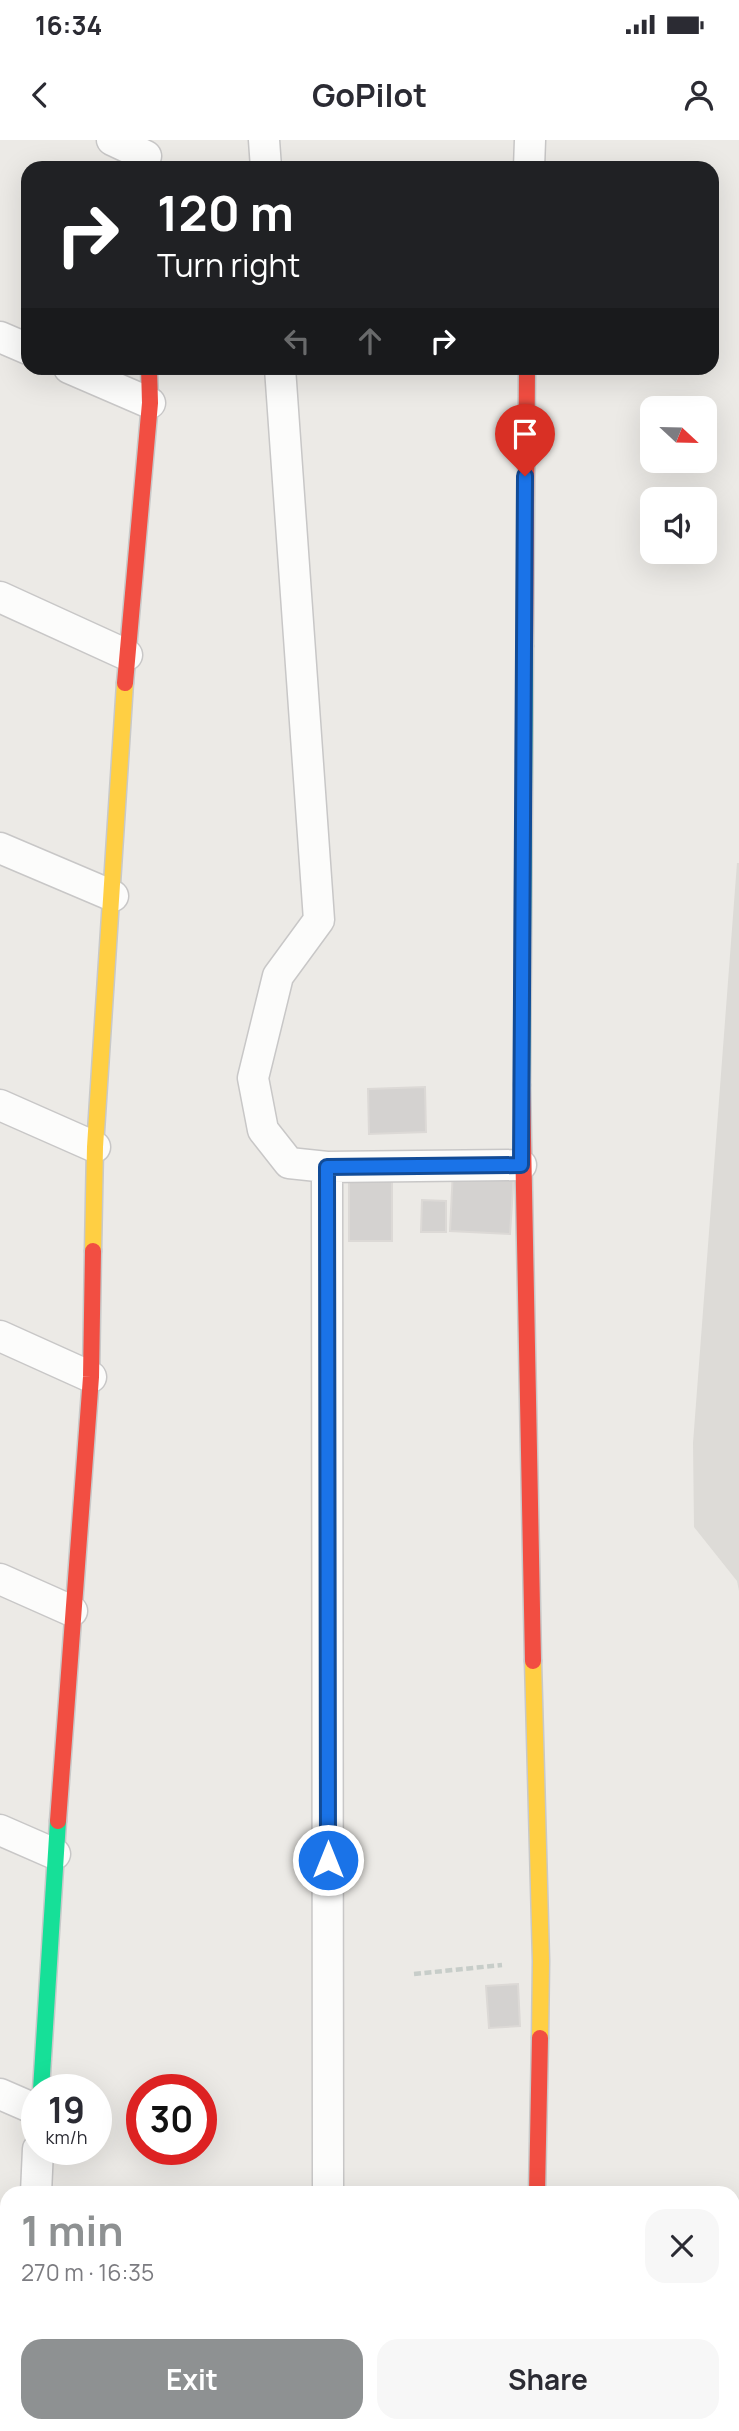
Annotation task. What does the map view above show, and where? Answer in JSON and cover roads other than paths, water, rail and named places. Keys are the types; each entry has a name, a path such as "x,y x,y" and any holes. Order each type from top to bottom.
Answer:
{"street":[{"path":"112,140 145,155"},
{"path":"264,140 266,161"},
{"path":"529,161 530,140"},
{"path":"0,337 21,346"},
{"path":"85,375 150,403"},
{"path":"42,2074 55,1854 90,1377 95,1147 127,655 150,403 149,375"},
{"path":"280,375 319,920 278,976 253,1078 263,1130 289,1163 327,1167 521,1165"},
{"path":"527,375 521,1165 541,1961 537,2186"},
{"path":"0,597 127,655"},
{"path":"0,848 113,896"},
{"path":"0,1105 95,1147"},
{"path":"327,1167 328,2186"},
{"path":"0,1336 90,1377"},
{"path":"0,1579 72,1611"},
{"path":"0,1830 55,1854"},
{"path":"0,2094 21,2103"},
{"path":"36,2186 37,2165"}]}
